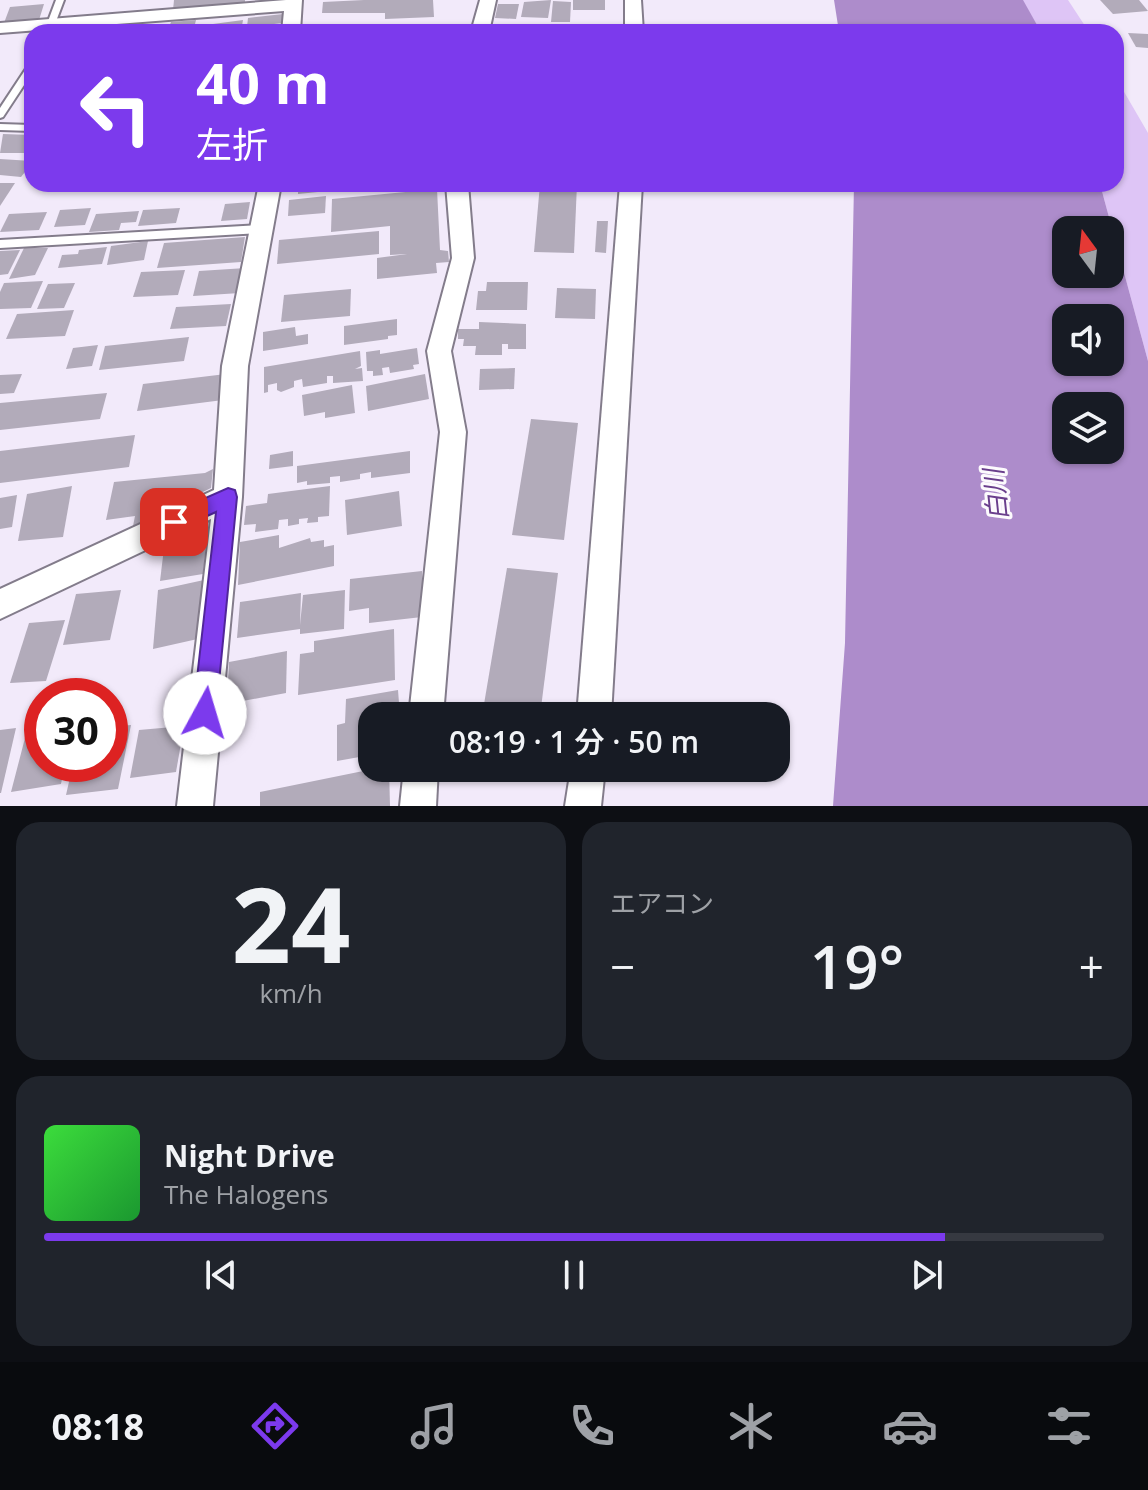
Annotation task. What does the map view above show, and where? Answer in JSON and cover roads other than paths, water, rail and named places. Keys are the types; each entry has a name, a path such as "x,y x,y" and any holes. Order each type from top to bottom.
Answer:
{"street":[{"path":"482,24 488,0"},
{"path":"633,0 634,24"},
{"path":"88,24 294,2 292,24"},
{"path":"0,28 24,28"},
{"path":"195,806 228,497 235,366 268,192"},
{"path":"427,702 453,432 439,351 463,258 458,192"},
{"path":"595,702 630,192"},
{"path":"0,604 228,497"},
{"path":"418,806 420,782"},
{"path":"583,806 586,782"}],"lane":[{"path":"51,24 60,0"},
{"path":"0,115 24,78"},
{"path":"0,127 24,128"},
{"path":"0,244 260,229"}],"water":[{"path":"834,0 1023,0 1036,24 838,24"},
{"name":"白川","path":"854,192 1102,192 1109,216 1052,216 1052,288 1124,288 1124,272 1148,361 1148,806 833,806 845,643"}]}
